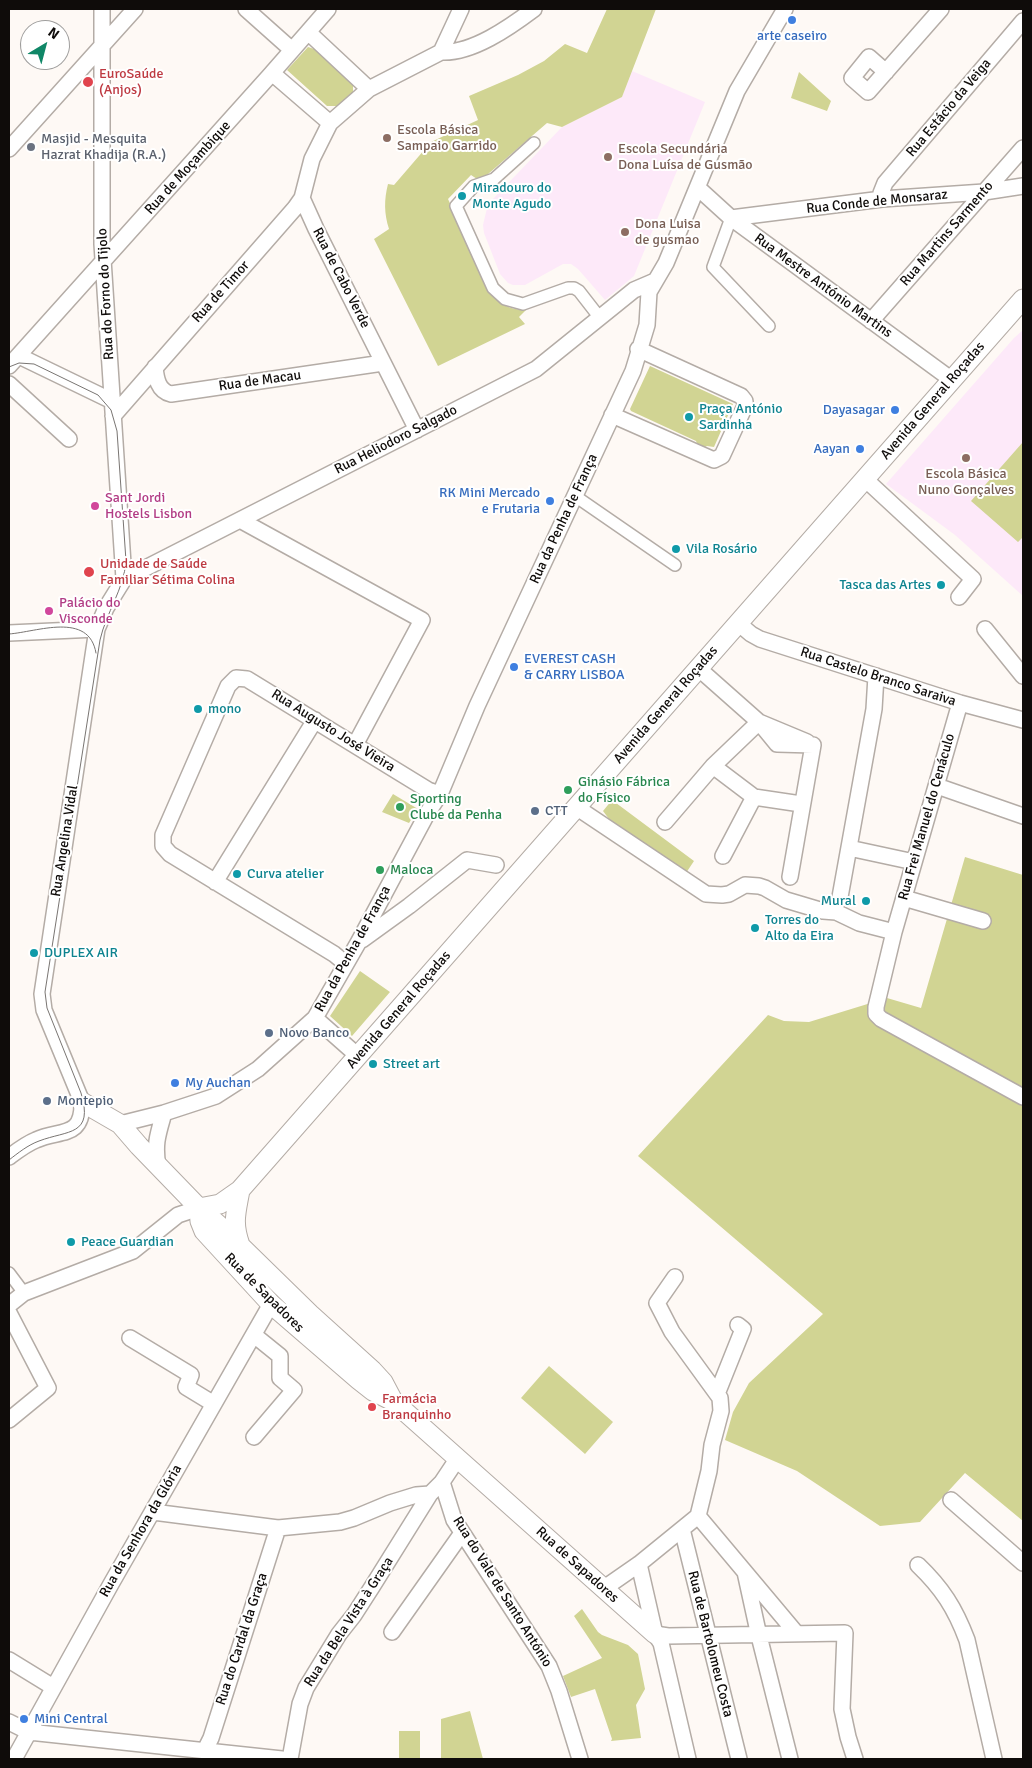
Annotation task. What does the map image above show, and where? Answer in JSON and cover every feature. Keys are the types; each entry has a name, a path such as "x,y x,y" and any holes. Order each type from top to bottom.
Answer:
{"street":[{"name":"Rua do Forno do Tijolo","path":"102,9 103,262 124,578"},
{"path":"9,149 135,9"},
{"path":"246,9 292,50"},
{"path":"328,9 308,32 369,89"},
{"path":"441,52 461,9"},
{"path":"302,198 312,160 330,123 369,89 441,52 454,52 471,47 508,27 534,9"},
{"name":"Rua da Penha de França","path":"120,1124 164,1113 216,1096 258,1069 315,1018 358,943 428,812 440,794 477,706 632,371 647,325 648,295 666,263 737,91 784,9"},
{"path":"886,72 942,9"},
{"name":"Rua Estácio da Veiga","path":"882,199 885,183 1023,21"},
{"name":"Rua de Moçambique","path":"14,361 308,32"},
{"path":"272,73 330,123"},
{"path":"534,143 494,179 474,186 456,206 493,288 504,299 523,304 568,288 574,288 579,290 600,318"},
{"name":"Rua Martins Sarmento","path":"871,321 1023,148"},
{"name":"Rua Conde de Monsaraz","path":"731,218 882,199 984,192 1023,186"},
{"name":"Rua Mestre António Martins","path":"698,188 731,218 952,380"},
{"name":"Rua de Cabo Verde","path":"302,198 417,430"},
{"name":"Rua de Timor","path":"113,408 139,386 296,208 302,198"},
{"path":"731,218 713,267 769,326"},
{"name":"Rua Heliodoro Salgado","path":"124,578 536,370 634,290 655,281"},
{"name":"Avenida General Roçadas","path":"199,1208 220,1204 240,1190 864,479 1021,305"},
{"path":"612,415 714,460 722,456 745,406 745,400 741,396 638,349"},
{"path":"14,361 113,408"},
{"name":"Rua de Macau","path":"155,366 157,381 162,389 171,394 383,363"},
{"path":"111,381 122,389 128,390 139,386"},
{"path":"9,384 69,439"},
{"path":"864,479 973,579 959,597"},
{"path":"574,496 675,565"},
{"path":"240,520 422,620 355,745"},
{"name":"Rua Angelina Vidal","path":"82,1102 44,1010 42,994 97,629 106,608 124,578"},
{"name":"Rua Castelo Branco Saraiva","path":"738,623 760,639 960,703 1023,720"},
{"path":"9,633 97,629"},
{"path":"985,629 1023,676"},
{"path":"698,668 759,722 812,745 790,878"},
{"path":"840,898 874,709 876,676"},
{"name":"Rua Augusto José Vieira","path":"215,882 170,854 163,846 162,835 228,686 236,678 248,679 428,790 440,794"},
{"name":"Rua Frei Manuel do Cenáculo","path":"960,703 894,932 876,1014 881,1019 1023,1097"},
{"path":"315,720 215,882 334,954 345,963"},
{"path":"665,822 713,766 759,722"},
{"path":"713,766 754,797 801,804"},
{"path":"937,786 1023,816"},
{"path":"723,856 754,797"},
{"path":"576,807 706,894 729,894 745,885 759,886 786,900 822,911 836,912 859,922 894,932"},
{"path":"849,848 914,862"},
{"path":"358,943 467,860 496,864 513,880"},
{"path":"904,898 983,921"},
{"name":"Rua da Penha de França","path":"315,1018 358,1056"},
{"path":"9,1157 36,1139 66,1132 74,1127 82,1115 82,1102"},
{"name":"Rua de Sapadores","path":"82,1102 120,1124 199,1208 310,1314 372,1370 383,1382 393,1401"},
{"path":"158,1166 156,1138 164,1113"},
{"path":"240,1190 234,1217 235,1232 240,1246"},
{"path":"9,1305 24,1293 133,1251 178,1215 199,1208"},
{"name":"Rua de Sapadores","path":"199,1208 200,1220 204,1231 271,1304 359,1380 373,1391 393,1401 655,1634"},
{"path":"9,1273 24,1293"},
{"path":"603,1589 639,1564 698,1516 710,1471 712,1445 721,1411 720,1398 672,1332 657,1303 675,1277"},
{"name":"Rua da Senhora da Glória","path":"14,1759 271,1304"},
{"path":"9,1313 48,1388 9,1420"},
{"path":"717,1394 743,1329 738,1324"},
{"path":"254,1334 280,1356 280,1378 294,1390 254,1437"},
{"path":"130,1338 191,1375 186,1387 209,1401"},
{"path":"442,1482 458,1458"},
{"name":"Rua da Bela Vista à Graça","path":"290,1759 300,1704 306,1688 430,1494 442,1482"},
{"name":"Rua do Vale de Santo António","path":"442,1482 454,1520 549,1666 559,1691 580,1759"},
{"path":"153,1512 278,1528 340,1522 390,1503 416,1495 430,1494"},
{"path":"951,1500 1023,1563"},
{"path":"698,1516 797,1634"},
{"name":"Rua do Cardal da Graça","path":"205,1750 211,1738 278,1528"},
{"name":"Rua de Bartolomeu Costa","path":"682,1529 739,1759"},
{"path":"392,1632 462,1533"},
{"path":"639,1564 655,1634 661,1643 688,1759"},
{"path":"918,1565 937,1583 950,1602 960,1622 967,1640 994,1759"},
{"path":"745,1572 790,1759"},
{"path":"655,1634 668,1636 759,1636 845,1633 842,1709 855,1759"},
{"path":"9,1660 53,1687"},
{"path":"9,1722 29,1732 282,1759"}],"shaded area":[{"name":"Escola Secundária Dona Luísa de Gusmão","path":"632,71 705,102 634,276 605,300 578,269 571,264 563,264 525,285 508,283 500,274 484,233 483,225 487,208 492,200 562,127 622,97"},
{"name":"Escola Básica Nuno Gonçalves","path":"1023,330 1023,596 955,535 886,484"}],"green space":[{"path":"607,9 656,9 622,97 562,127 547,123 480,181 471,175 448,199 493,296 508,307 527,309 519,317 525,324 438,366 374,239 389,229 385,207 388,184 394,185 431,142 478,120 469,96 518,75 544,61 565,44 587,53"},
{"path":"308,47 314,49 353,84 353,92 337,106 327,106 287,70"},
{"path":"799,72 831,101 827,111 791,98"},
{"path":"650,366 733,404 714,447 707,446 703,448 698,446 696,441 631,411 630,409"},
{"path":"1023,442 1023,537 1018,542 971,501"},
{"name":"Sporting Clube da Penha","path":"393,794 418,809 409,823 382,812"},
{"path":"612,800 694,861 686,873 609,819 603,811"},
{"path":"965,857 1023,875 1023,1521 965,1473 920,1522 880,1526 797,1471 725,1440 733,1412 749,1383 823,1314 638,1156 768,1015 784,1021 809,1022 887,998 921,1008"},
{"path":"360,971 390,992 352,1036 330,1016"},
{"path":"549,1366 613,1422 585,1454 521,1398"},
{"path":"582,1609 598,1632 628,1645 638,1654 645,1689 636,1705 641,1738 611,1741 612,1739 595,1689 571,1697 563,1676 602,1658 574,1616"},
{"path":"470,1711 483,1759 441,1759 441,1719"},
{"path":"399,1731 420,1731 420,1759 399,1759"}],"tram line":[{"path":"9,367 19,363 34,364 98,395 111,410 117,431 126,561 122,581 100,640 45,992 47,1008 81,1093 84,1117 76,1129 35,1143 23,1149 9,1160"},
{"path":"9,634 47,628 73,628 83,632 91,640 96,653"}],"place":[{"name":"arte caseiro","path":"792,20"},
{"name":"EuroSaúde (Anjos)","path":"88,82"},
{"name":"Escola Básica Sampaio Garrido","path":"387,138"},
{"name":"Masjid - Mesquita Hazrat Khadija (R.A.)","path":"31,147"},
{"name":"Escola Secundária Dona Luísa de Gusmão","path":"608,157"},
{"name":"Miradouro do Monte Agudo","path":"462,196"},
{"name":"Dona Luisa de gusmao","path":"625,232"},
{"name":"Dayasagar","path":"895,410"},
{"name":"Praça António Sardinha","path":"689,417"},
{"name":"Aayan","path":"860,449"},
{"name":"Escola Básica Nuno Gonçalves","path":"966,458"},
{"name":"RK Mini Mercado e Frutaria","path":"550,501"},
{"name":"Sant Jordi Hostels Lisbon","path":"95,506"},
{"name":"Vila Rosário","path":"676,549"},
{"name":"Unidade de Saúde Familiar Sétima Colina","path":"89,572"},
{"name":"Tasca das Artes","path":"941,585"},
{"name":"Palácio do Visconde","path":"49,611"},
{"name":"EVEREST CASH & CARRY LISBOA","path":"514,667"},
{"name":"mono","path":"198,709"},
{"name":"Ginásio Fábrica do Físico","path":"568,790"},
{"name":"Sporting Clube da Penha","path":"400,807"},
{"name":"CTT","path":"535,811"},
{"name":"Maloca","path":"380,870"},
{"name":"Curva atelier","path":"237,874"},
{"name":"Mural","path":"866,901"},
{"name":"Torres do Alto da Eira","path":"755,928"},
{"name":"DUPLEX AIR","path":"34,953"},
{"name":"Novo Banco","path":"269,1033"},
{"name":"Street art","path":"373,1064"},
{"name":"My Auchan","path":"175,1083"},
{"name":"Montepio","path":"47,1101"},
{"name":"Peace Guardian","path":"71,1242"},
{"name":"Farmácia Branquinho","path":"372,1407"},
{"name":"Mini Central","path":"24,1719"}]}
